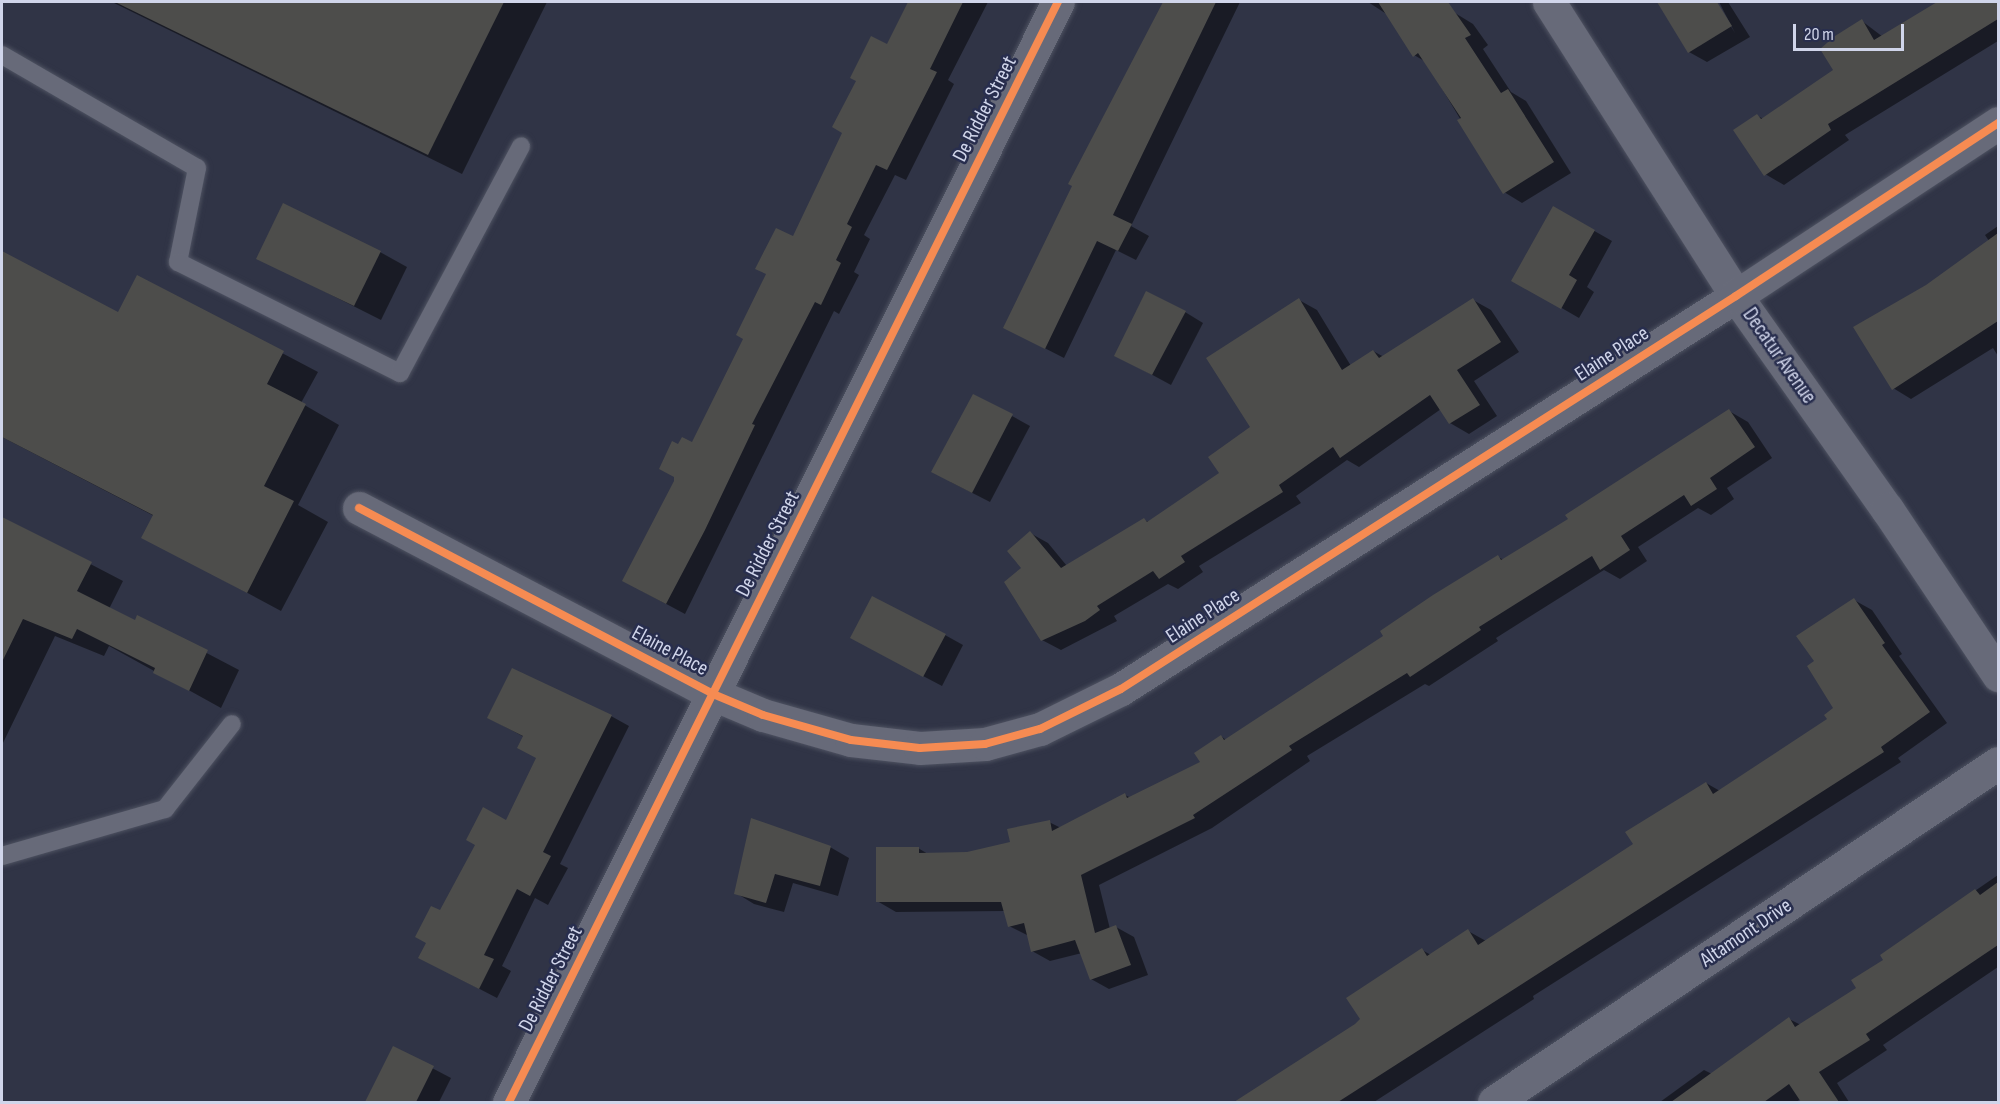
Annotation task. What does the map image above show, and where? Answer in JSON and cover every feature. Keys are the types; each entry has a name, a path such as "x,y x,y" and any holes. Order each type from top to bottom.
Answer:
{"street":[{"name":"De Ridder Street","path":"509,1102 1058,2"},
{"name":"Decatur Avenue","path":"1549,2 1736,296 1887,509 1998,675"},
{"name":"Elaine Place","path":"359,508 713,694 764,715 851,740 920,748 985,744 1040,729 1121,689 1736,296 1998,123"},
{"name":"Altamont Drive","path":"1494,1102 1998,762"}],"lane":[{"path":"2,55 197,168 178,262 400,373 521,146"},
{"path":"2,856 165,809 232,724"}],"building":[{"path":"115,2 504,2 428,155"},
{"path":"908,2 963,2 930,69 937,72 887,170 876,165 847,224 852,227 836,260 841,263 821,305 815,302 752,424 755,425 705,530 666,604 622,581 674,481 674,477 659,469 672,441 678,444 682,437 692,442 743,339 736,335 766,274 755,269 776,228 793,236 842,133 832,127 856,81 850,78 871,36 887,44"},
{"path":"1163,2 1216,2 1113,215 1132,224 1118,251 1097,241 1045,349 1003,328 1072,186 1068,184"},
{"path":"1378,2 1448,2 1471,35 1465,38 1501,93 1508,89 1554,162 1503,194 1457,120 1461,118 1418,53 1413,57"},
{"path":"1657,2 1717,2 1732,26 1688,53"},
{"path":"1937,2 1998,2 1998,19 1828,124 1831,130 1764,176 1733,130 1757,114 1761,119 1833,70 1820,49 1835,36 1862,19 1874,40"},
{"path":"283,203 381,251 354,306 256,259"},
{"path":"1553,206 1595,230 1569,275 1577,280 1561,309 1511,281"},
{"path":"1998,233 1998,321 1892,390 1853,327 1926,285"},
{"path":"2,251 118,312 137,275 284,351 267,384 306,404 264,486 294,501 247,593 141,538 153,515 2,437"},
{"path":"1146,291 1186,311 1152,375 1114,356"},
{"path":"1299,298 1342,370 1373,350 1379,358 1473,298 1501,342 1457,370 1480,405 1449,424 1430,395 1340,458 1333,447 1279,485 1283,492 1181,556 1185,562 1159,579 1153,571 1097,606 1100,610 1085,621 1041,641 1004,582 1021,568 1007,551 1030,531 1061,568 1144,518 1147,522 1219,473 1208,457 1250,427 1206,358"},
{"path":"973,394 1013,414 972,493 931,472"},
{"path":"1729,409 1755,447 1710,478 1717,489 1691,506 1684,495 1621,536 1630,550 1600,570 1592,556 1479,627 1481,630 1410,677 1407,673 1289,746 1292,750 1193,815 1195,818 1081,875 1095,933 1116,925 1131,965 1090,980 1075,940 1031,952 1024,923 1008,927 1001,902 876,902 876,847 919,847 919,853 967,852 1010,842 1007,829 1050,820 1052,831 1125,793 1127,798 1200,762 1194,753 1221,735 1224,740 1383,636 1380,631 1433,595 1498,555 1501,560 1568,519 1565,515"},
{"path":"2,517 92,562 77,591 135,620 137,615 208,650 189,691 153,673 155,668 77,629 72,639 23,619 2,662"},
{"path":"872,596 946,634 923,677 850,638"},
{"path":"1854,598 1885,643 1882,645 1930,712 1881,747 1884,752 1338,1102 1234,1102 1355,1024 1360,1019 1346,998 1422,948 1427,956 1468,929 1478,945 1633,844 1625,832 1706,782 1713,794 1827,719 1824,715 1833,708 1807,666 1814,661 1796,636"},
{"path":"512,668 612,715 543,852 551,856 530,896 517,889 484,955 494,959 479,989 418,958 426,943 415,937 431,906 440,910 475,845 466,840 483,807 506,820 536,758 517,748 523,736 487,718"},
{"path":"751,818 831,846 820,886 775,874 766,903 734,894"},
{"path":"1998,882 1998,945 1866,1034 1870,1040 1819,1072 1839,1102 1801,1102 1789,1084 1764,1102 1671,1102 1789,1017 1795,1027 1856,988 1851,980 1883,960 1880,955 1975,889 1980,895"},
{"path":"393,1046 434,1066 416,1102 365,1102"}],"cycle path":[{"path":"509,1102 1058,2"},
{"path":"359,508 713,694 763,715 851,740 920,748 985,744 1040,729 1121,689 1736,296 1998,123"}]}
